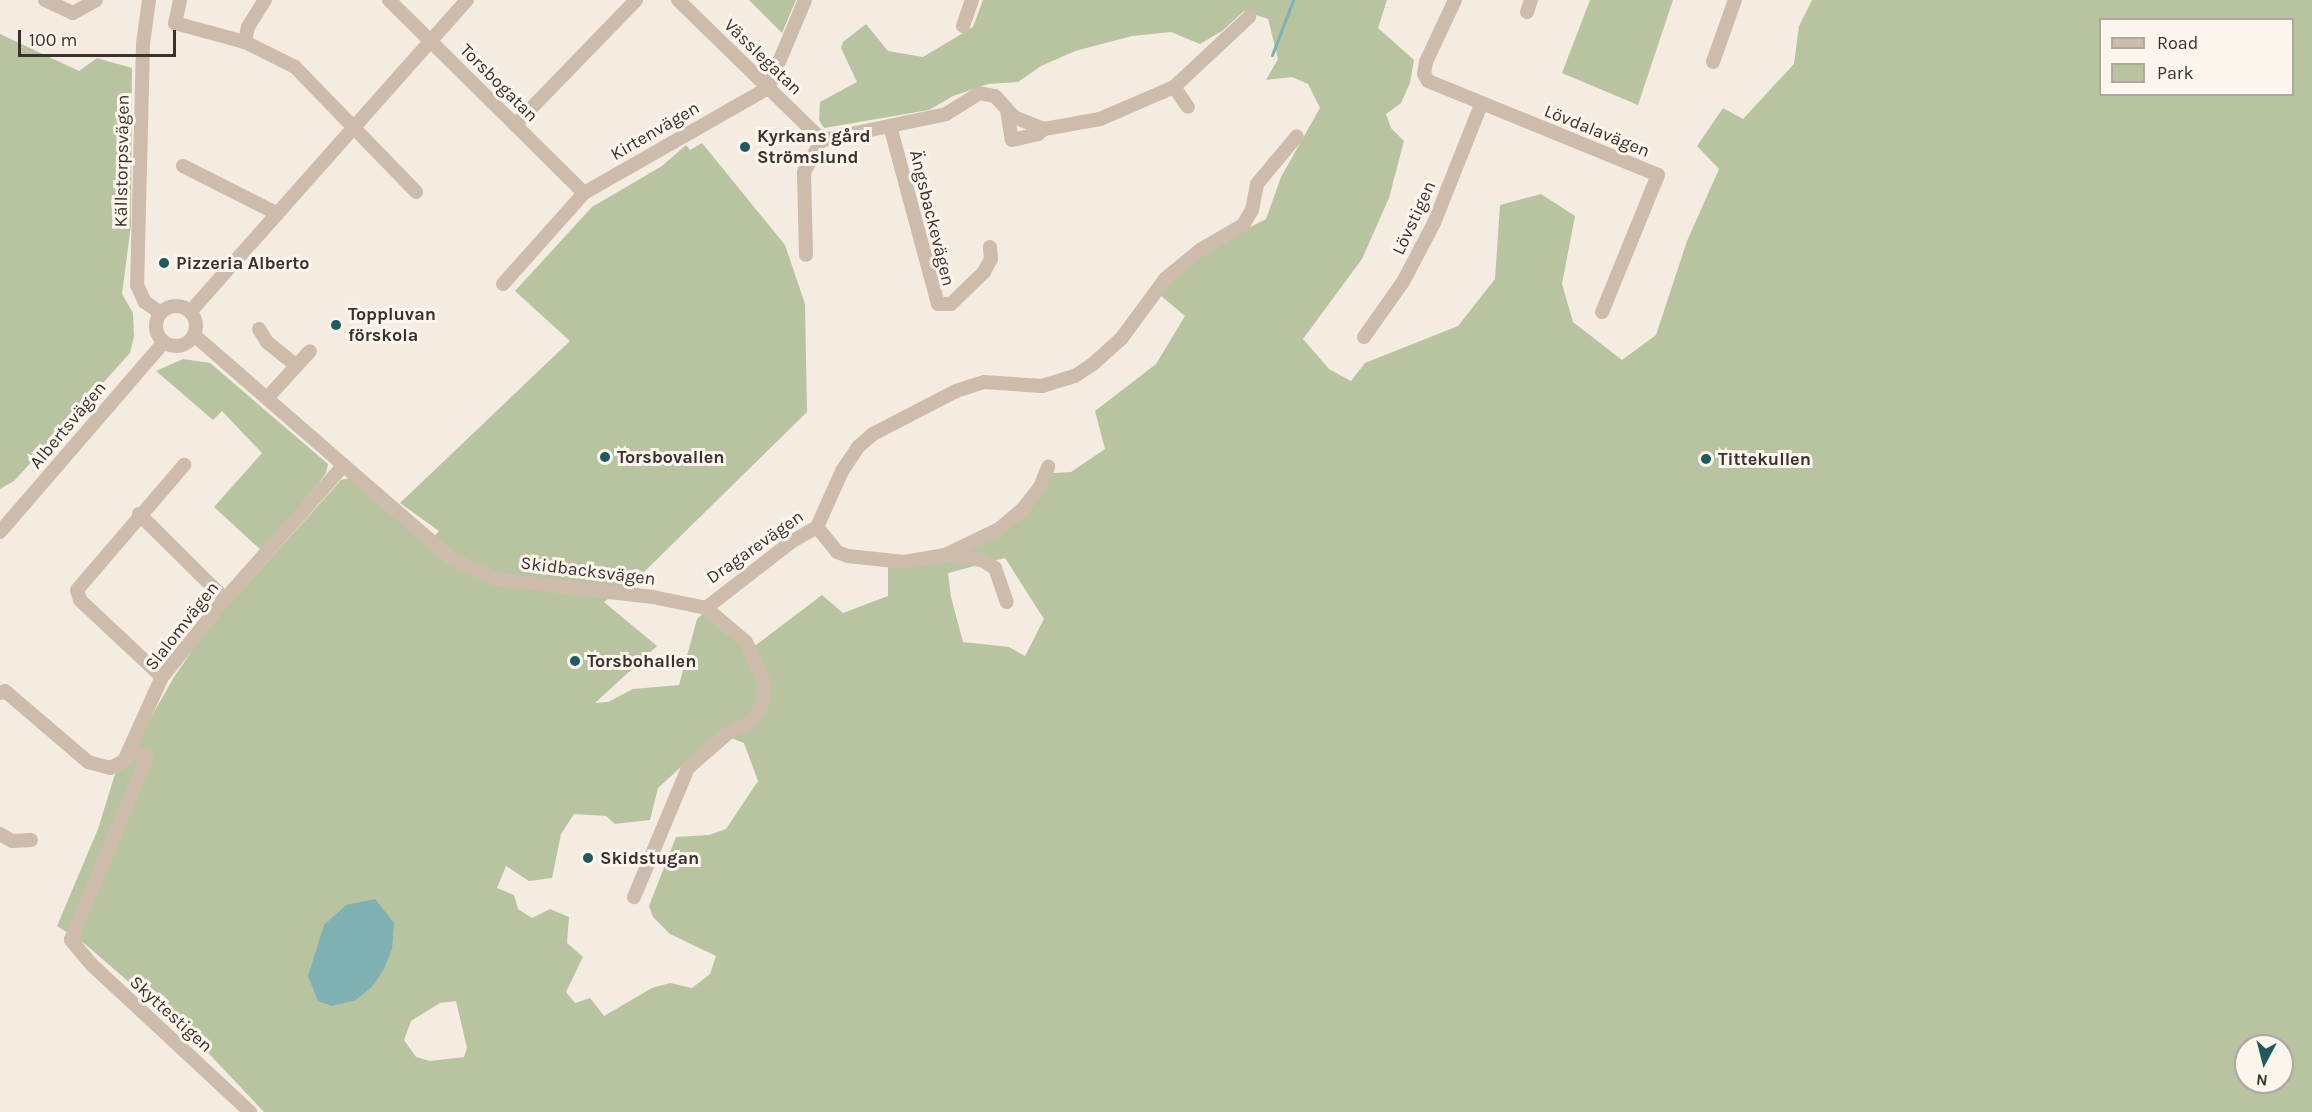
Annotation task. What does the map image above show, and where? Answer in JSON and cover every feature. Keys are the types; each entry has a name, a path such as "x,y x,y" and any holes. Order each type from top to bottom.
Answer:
{"street":[{"path":"45,0 73,13 96,0"},
{"name":"Källstorpsvägen","path":"149,0 142,44 137,285 145,302 160,313"},
{"path":"180,0 175,23 245,42 295,67 416,192"},
{"path":"245,42 248,27 265,0"},
{"name":"Torsbogatan","path":"389,0 584,193"},
{"path":"190,312 467,0"},
{"path":"515,125 636,0"},
{"name":"Vässlegatan","path":"678,0 822,140"},
{"path":"768,88 805,0"},
{"path":"963,26 972,0"},
{"name":"Lövdalavägen","path":"1455,0 1424,74 1439,87 1658,175 1602,312"},
{"path":"1713,62 1735,0"},
{"path":"1007,110 1012,140 1038,134 1044,129 1100,119 1174,87 1249,17"},
{"path":"1174,87 1188,107"},
{"name":"Kirtenvägen","path":"503,284 584,193 768,88"},
{"path":"806,255 804,172 822,140 953,112 980,93 995,96 1020,120 1044,129"},
{"name":"Lövstigen","path":"1364,337 1403,282 1434,223 1481,105"},
{"name":"Ängsbackevägen","path":"890,126 938,303 951,304 984,273 991,259 990,247"},
{"name":"Dragarevägen","path":"706,608 791,542 817,527 842,471 858,447 873,434 956,391 984,382 1050,384 1075,376 1093,364 1121,339 1165,279 1200,250 1243,225 1252,210 1257,184 1297,136"},
{"path":"183,166 278,214"},
{"path":"175,306 190,312 196,323 194,335 182,345 164,342 156,330 160,313 175,306"},
{"path":"259,329 267,342 297,366"},
{"name":"Skidbacksvägen","path":"194,335 452,559 495,579 653,597 706,608 746,642 764,682 763,702 752,721 728,733 688,768 634,897"},
{"name":"Albertsvägen","path":"0,532 164,342"},
{"path":"268,397 310,351"},
{"path":"162,677 80,600 77,590 184,465"},
{"name":"Slalomvägen","path":"0,693 5,691 88,762 110,768 124,761 131,750 162,677 225,599 343,466"},
{"path":"817,527 837,552 848,556 904,562 945,555 999,529 1022,510 1040,487 1048,467"},
{"path":"140,514 225,599"},
{"path":"945,555 982,560 995,568 1007,602"},
{"name":"Skyttestigen","path":"131,750 147,757 71,940 92,965 250,1112"},
{"path":"0,834 12,841 31,840"}],"green space":[{"path":"749,0 796,0 782,33"},
{"path":"983,0 1387,0 1378,28 1414,60 1410,83 1401,103 1386,114 1391,128 1404,141 1389,198 1362,259 1303,339 1329,369 1351,381 1365,363 1458,326 1495,279 1500,205 1541,194 1575,216 1562,284 1573,322 1622,360 1656,335 1687,241 1719,169 1697,146 1723,108 1743,119 1794,64 1799,26 1812,0 2312,0 2312,1112 264,1112 196,1040 85,944 57,926 98,829 115,774 131,763 142,733 174,677 207,629 341,480 350,478 426,545 439,531 400,503 570,341 515,291 592,207 662,166 686,145 690,150 702,143 785,245 805,304 807,412 645,571 604,602 657,646 595,703 608,702 633,689 679,685 697,619 712,605 756,645 822,595 843,613 888,596 888,562 917,564 1031,507 1053,473 1071,472 1105,449 1095,411 1156,364 1185,316 1159,294 1199,253 1266,219 1281,177 1320,108 1308,84 1292,77 1266,80 1278,59 1268,19 1244,11 1222,31 1200,44 1171,32 1132,36 1075,51 1041,66 1018,82 988,84 953,96 929,110 824,128 819,120 820,102 857,82 841,48 843,42 866,24 888,51 923,57 973,27","holes":["1005,558 1044,619 1025,656 1009,647 963,642 951,597 948,573","718,733 744,743 758,781 726,829 709,835 676,837 649,906 653,917 670,934 716,956 710,974 692,988 670,983 652,988 604,1016 590,998 575,1003 566,992 583,957 567,943 569,917 550,909 532,918 518,909 514,895 497,888 506,866 529,881 552,878 561,834 574,814 606,816 615,824 650,820 658,788","392,949 372,987 356,1000","456,1001 467,1048 464,1057 430,1061 416,1057 404,1040 411,1021 440,1003"]},
{"path":"1590,0 1673,0 1638,105 1562,73"},
{"path":"0,34 79,71 97,58 132,68 131,225 122,294 133,313 134,336 130,353 14,481 0,489"},
{"path":"183,359 210,363 328,464 326,473 309,496 261,550 214,507 262,453 222,411 213,420 156,371"}],"water":[{"path":"375,899 394,923 392,949 384,969 372,987 356,1000 332,1006 318,1001 308,976 324,925 346,905"}],"waterway":[{"path":"1272,55 1293,0"}],"place":[{"name":"Kyrkans gård Strömslund","path":"745,147"},
{"name":"Pizzeria Alberto","path":"164,263"},
{"name":"Toppluvan förskola","path":"336,325"},
{"name":"Torsbovallen","path":"605,457"},
{"name":"Tittekullen","path":"1706,459"},
{"name":"Torsbohallen","path":"575,661"},
{"name":"Skidstugan","path":"588,858"}]}
